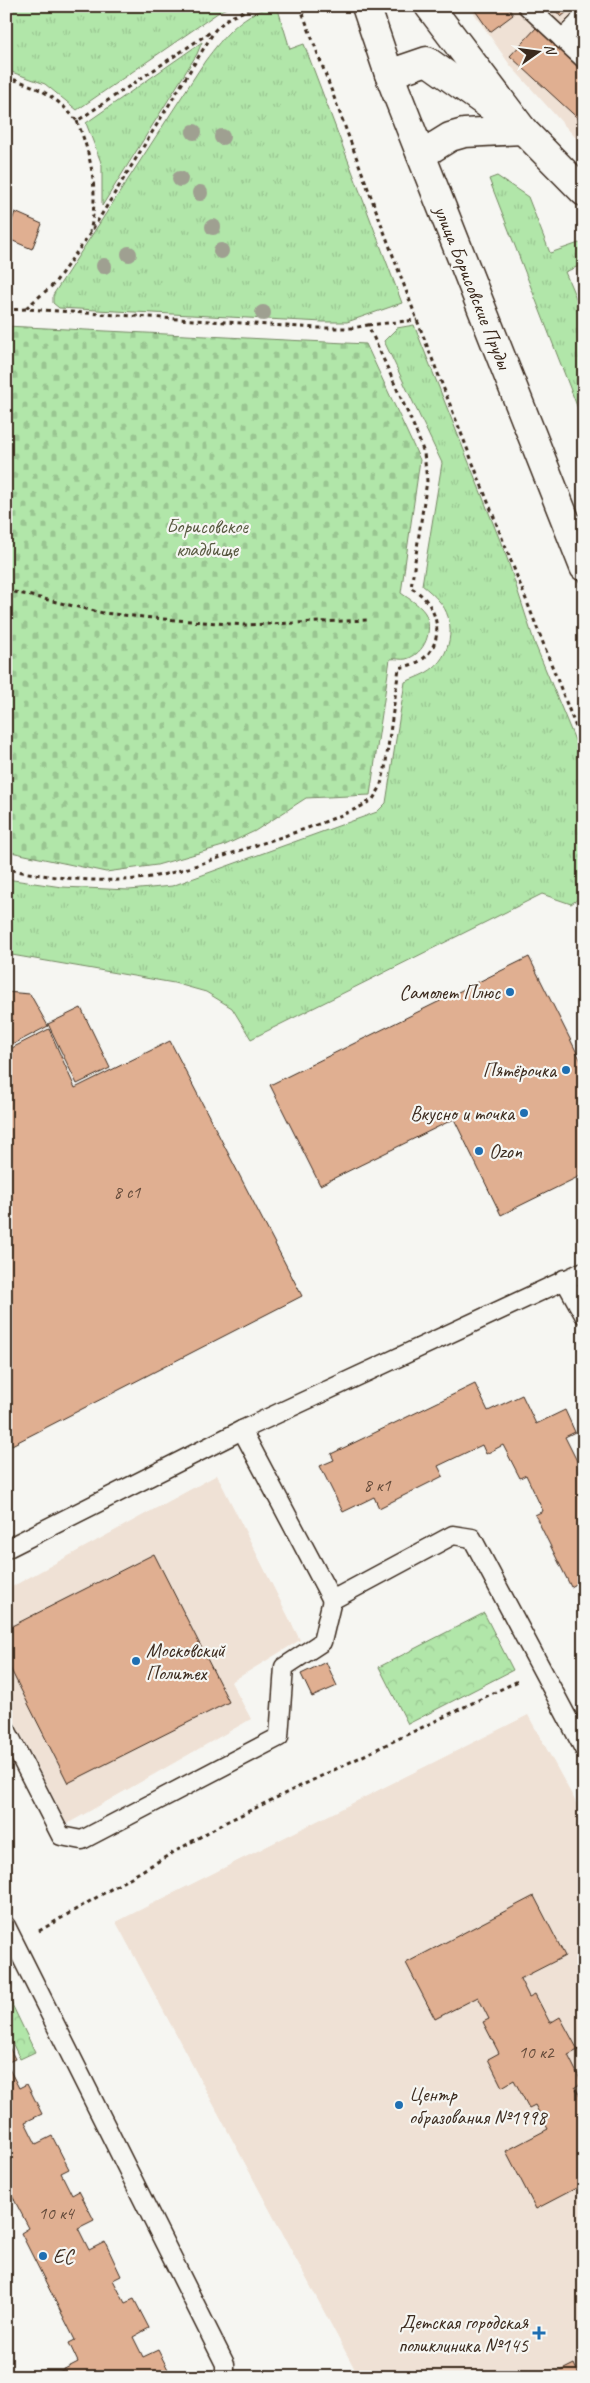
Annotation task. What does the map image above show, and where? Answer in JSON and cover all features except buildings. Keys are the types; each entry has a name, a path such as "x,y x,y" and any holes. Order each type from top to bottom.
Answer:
{"main road":[{"name":"улица Борисовские Пруды","path":"366,6 389,74 584,567"},
{"path":"429,6 523,130 584,192"},
{"path":"389,74 427,61 523,130"},
{"path":"421,155 450,137 464,133 523,130"}],"lane":[{"path":"527,6 584,59"},
{"path":"562,39 578,23 584,13"},
{"path":"6,1548 242,1430 584,1270"},
{"path":"564,1279 584,1315"},
{"path":"6,1729 61,1836 82,1840 279,1737 284,1668 322,1642 332,1600 242,1430"},
{"path":"332,1600 453,1535 472,1538 540,1670 584,1749"},
{"path":"6,1926 225,2364 225,2377"}],"path":[{"path":"77,121 215,30 227,19 255,6"},
{"path":"300,6 417,320 584,748"},
{"path":"26,309 41,298 54,284 89,235 215,30"},
{"path":"6,78 29,84 46,92 63,105 77,121 90,155 94,184 93,219 89,235"},
{"path":"6,310 26,309 316,328 353,328 417,320"},
{"path":"6,869 57,877 105,880 160,876 269,841 355,810 373,799 380,788 385,769 399,668 425,658 434,643 437,633 432,607 422,595 411,588 427,481 424,453 368,325"},
{"path":"6,590 103,614 172,620 244,625 369,620"},
{"path":"15,1944 222,1824 540,1670"}],"shaded area":[{"path":"469,6 584,6 584,147 510,65"},
{"name":"Московский Политех","path":"217,1475 300,1640 231,1682 251,1719 67,1824 6,1705 6,1590"},
{"name":"Центр образования №1998","path":"528,1715 584,1817 584,2377 359,2377 116,1922"}],"green space":[{"path":"6,6 232,6 222,10 77,110 45,84 6,70"},
{"path":"277,6 290,49 304,44 402,303 347,322 59,308 53,303 53,295 205,61 227,34 244,19 254,13"},
{"path":"202,42 197,54 102,206 102,165 86,123"},
{"path":"497,176 528,197 550,253 579,243 583,245 584,264 565,272 584,317 584,424 489,179"},
{"path":"414,325 507,558 535,644 584,762 584,895 571,904 542,894 251,1039 232,1008 206,992 174,983 6,954 6,879 62,887 129,890 172,886 377,812 386,803 405,682 427,672 440,661 445,653 450,635 448,617 444,608 422,585 442,463 384,341 397,328"},
{"name":"Борисовское кладбище","path":"6,326 366,344 420,460 401,593 423,610 428,620 428,634 423,647 413,656 406,659 390,659 370,795 306,798 255,831 223,846 157,865 106,872 6,851"},
{"path":"484,1613 513,1670 408,1724 379,1667"},
{"path":"6,1992 35,2052 20,2059 6,2030"}],"place":[{"name":"Самолет Плюс","path":"510,992"},
{"name":"Пятёрочка","path":"566,1070"},
{"name":"Вкусно и точка","path":"524,1113"},
{"name":"Ozon","path":"479,1151"},
{"name":"Московский Политех","path":"136,1661"},
{"name":"Центр образования №1998","path":"399,2105"},
{"name":"ЕС","path":"43,2256"},
{"name":"Детская городская поликлиника №145","path":"539,2333"}]}
